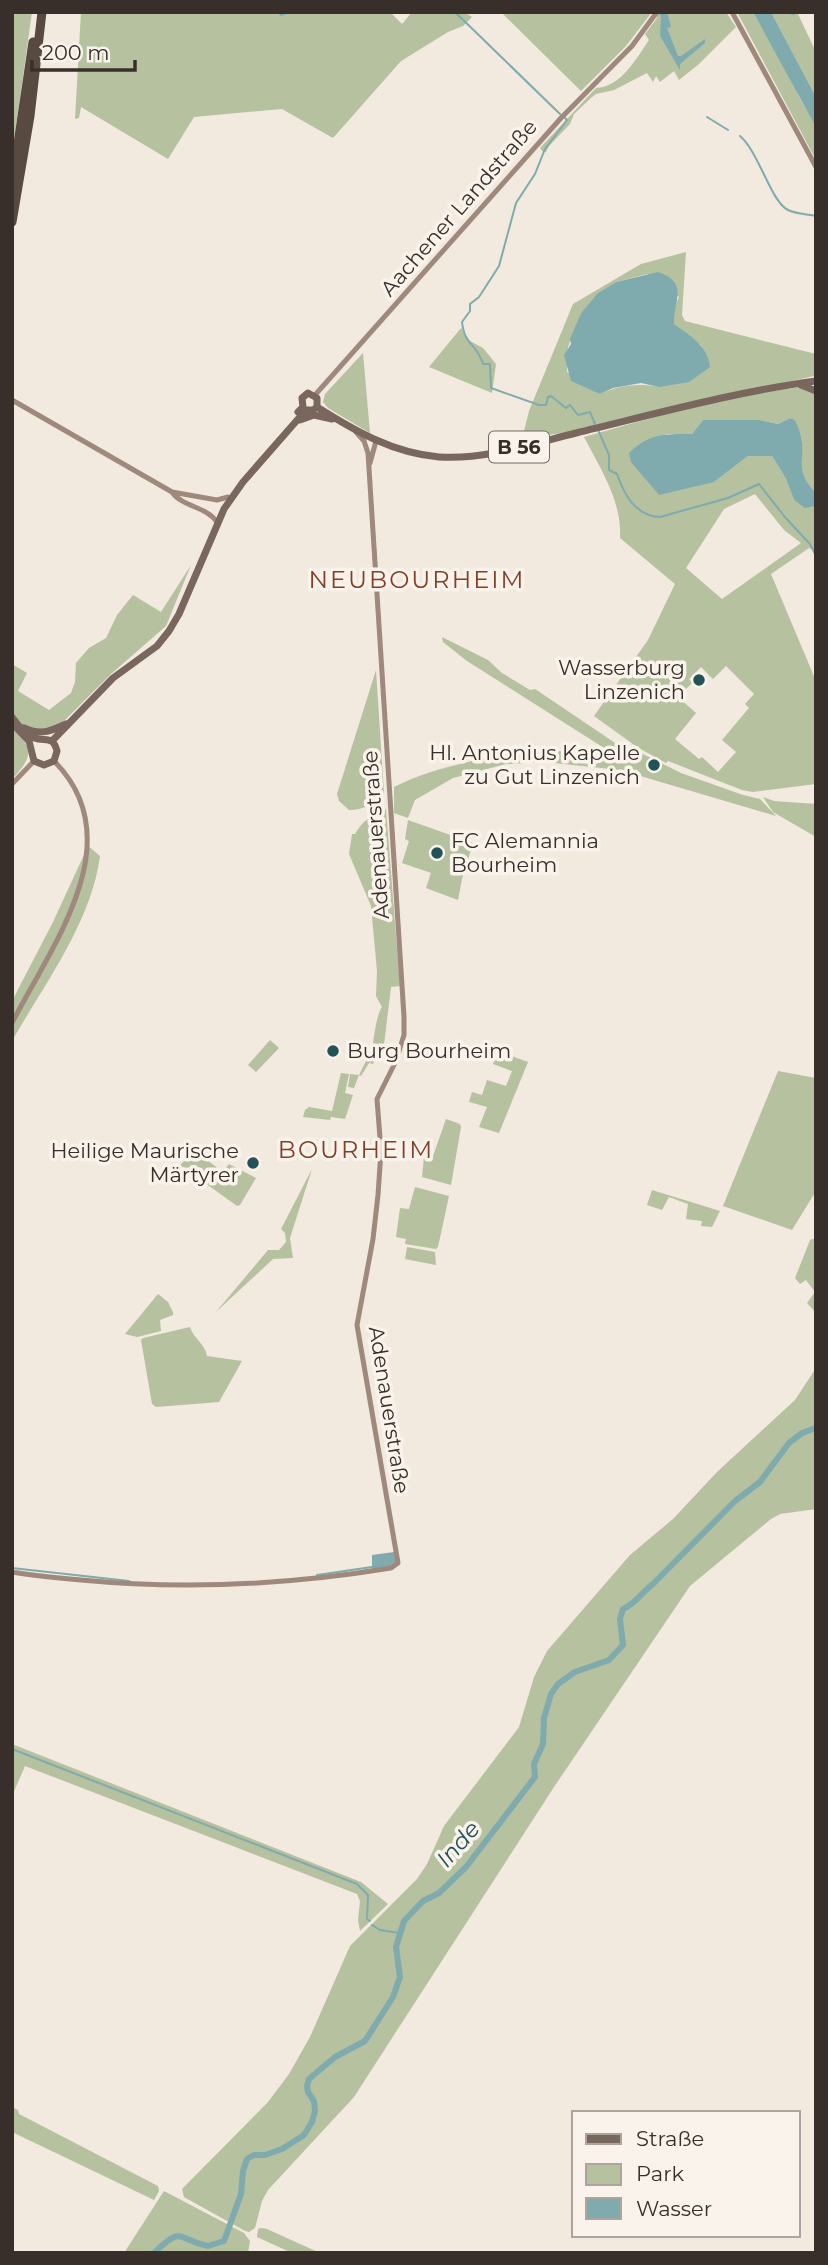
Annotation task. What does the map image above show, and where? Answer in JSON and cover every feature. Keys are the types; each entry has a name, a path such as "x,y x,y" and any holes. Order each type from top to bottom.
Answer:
{"highway":[{"path":"12,184 24,116 36,12"},
{"path":"12,222 30,116 42,12"}],"main road":[{"name":"B 56","path":"317,407 376,441 409,452 440,457 491,453 725,396 816,381"},
{"path":"793,384 816,391"},
{"path":"308,393 315,395 317,407 311,411 304,409 301,400 304,396 308,393"},
{"path":"52,741 113,678 157,646 169,631 179,614 226,503 304,409"},
{"path":"226,503 304,409"},
{"path":"294,424 314,415 342,423"},
{"path":"14,720 30,731 41,733 69,723"},
{"path":"14,720 29,736 52,741"},
{"path":"14,720 26,737 34,761 44,765 54,761 57,751 52,741"},
{"path":"31,748 39,739"}],"street":[{"path":"732,12 816,167"},
{"name":"Aachener Landstraße","path":"315,395 563,116 632,46 655,14"},
{"path":"12,400 172,492 179,500 213,516 217,522"},
{"path":"354,430 365,442 369,466"},
{"path":"368,453 376,441"},
{"path":"369,466 376,441"},
{"name":"Adenauerstraße","path":"14,1573 134,1584 222,1586 307,1580 391,1567 398,1563 357,1325 378,1195 381,1151 377,1099 396,1060 404,1035 369,466"},
{"path":"172,492 226,503"},
{"path":"12,784 34,761"},
{"path":"12,1023 65,923 83,879 88,846 85,810 75,787 54,761"}],"green space":[{"path":"12,12 32,12 12,154"},
{"path":"81,12 390,12 402,24 412,12 464,12 472,17 463,26 448,32 401,61 333,138 282,109 194,117 168,159 81,107 79,118 75,119"},
{"path":"501,12 652,12 626,46 581,91"},
{"path":"655,12 726,12 736,27 679,80 674,71 660,82 656,76 653,82 647,73 614,90 596,94 574,114 570,124 546,152 543,152 540,148 596,88 613,83 633,63 649,40 645,34 657,18"},
{"path":"737,12 753,12 813,120 816,160"},
{"path":"771,12 797,12 816,52 816,97"},
{"path":"686,252 682,315 685,321 816,354 814,376 568,432 522,439 529,411 573,304 641,264","holes":["647,274 679,297 673,311 673,324 702,346 659,387 629,386 600,394 567,372 568,347 581,313 595,297 616,282"]},
{"path":"461,328 468,340 483,348 496,364 492,393 429,367"},
{"path":"363,353 370,433 328,408 323,402 325,394"},
{"path":"803,387 816,395 816,493 802,471 801,436 795,420 790,418 778,424 760,420 703,420 692,434 665,434 714,482 748,456 772,456 786,479 794,500 816,506 816,547 813,550 809,548 771,574 816,681 816,784 753,792 668,761 666,763 637,747 594,716 648,640 675,584 620,538 614,498 584,437 692,408","holes":["755,494 784,530 801,543 722,599 686,568 724,509","726,666 754,694 745,704 749,708 722,740 736,752 718,772 702,757 699,759 675,739 696,713 678,697 692,683 689,679 701,667 713,679"]},
{"path":"191,565 166,626 111,674 60,725 47,731 24,727 15,718 12,713 12,664 27,673 18,691 49,710 71,693 75,682 76,663 89,648 106,638 117,615 133,595 161,612"},
{"path":"442,637 488,660 502,673 530,690 535,689 633,755 635,750 681,773 760,799 776,816 620,770 545,762 506,764 453,778 415,800 408,818 394,813 394,787 451,766 536,752 568,752 609,758 612,753 467,661 443,642"},
{"path":"376,670 384,793 368,806 349,810 339,801 337,794"},
{"path":"12,726 24,741 28,753 24,764 12,779"},
{"path":"763,797 774,801 816,804 816,837 773,812"},
{"path":"386,809 400,986 391,987 383,1053 377,1055 373,1064 369,1063 361,1076 359,1075 367,1059 363,1058 365,1048 373,1044 382,1007 376,996 377,971 371,906 349,854 352,834 355,834 368,818"},
{"name":"FC Alemannia Bourheim","path":"408,820 473,843 458,900 426,888 431,873 402,863 409,841 405,839"},
{"path":"88,846 100,856 87,905 65,952 12,1041 12,1001"},
{"path":"270,1040 279,1048 256,1072 248,1065"},
{"path":"498,1051 528,1062 499,1133 479,1127 487,1107 469,1102 472,1092 482,1095 487,1080 506,1086 512,1071 493,1064"},
{"path":"778,1071 816,1078 816,1191 792,1230 723,1206"},
{"path":"341,1073 349,1074 345,1093 353,1095 345,1119 303,1117 309,1107 332,1111"},
{"path":"350,1074 359,1075 354,1088 348,1087"},
{"path":"446,1119 460,1124 461,1127 451,1185 422,1177 424,1157 432,1159"},
{"path":"195,1151 223,1172 229,1164 256,1178 240,1205 237,1206 180,1165"},
{"path":"312,1169 290,1238 293,1258 273,1259 216,1312 268,1250 279,1250 286,1242 285,1233 281,1229"},
{"path":"415,1187 449,1196 436,1249 405,1244 406,1239 396,1237 400,1208 409,1209"},
{"path":"652,1190 720,1211 712,1227 701,1226 702,1221 686,1219 688,1204 669,1197 662,1210 647,1205"},
{"path":"816,1239 816,1313 807,1303 815,1292 806,1280 800,1284 795,1278 810,1240"},
{"path":"407,1247 435,1252 436,1265 405,1259"},
{"path":"158,1294 168,1302 173,1312 173,1315 160,1320 161,1331 137,1337 125,1334"},
{"path":"190,1327 207,1356 242,1361 219,1402 156,1407 152,1404 141,1340"},
{"path":"816,1368 816,1509 780,1514 771,1519 690,1586 554,1787 354,2097 268,2190 262,2201 255,2228 249,2232 245,2231 184,2197 182,2189 268,2102 289,2074 310,2037 350,1946 417,1879 427,1864 444,1826 519,1727 534,1677 547,1651 630,1555 673,1519 717,1472 795,1400"},
{"path":"12,1744 361,1882 388,1904 360,1931 360,1901 357,1894 25,1766 12,1796"},
{"path":"12,2107 18,2110 19,2114 158,2186 159,2191 154,2200 12,2132"},
{"path":"164,2191 244,2233 250,2241 248,2253 124,2253"},
{"path":"258,2229 320,2253 292,2253 257,2237"}],"water":[{"path":"658,12 667,12 671,27 667,28 678,56 705,39 705,43 680,64 680,70 660,36 661,16"},
{"path":"753,12 771,12 816,97 816,127"},
{"path":"658,272 668,276 677,287 674,324 702,347 710,367 689,382 659,387 641,383 613,388 600,394 571,381 564,355 571,344 570,339 581,313 597,294 616,282"},
{"path":"790,418 795,420 801,434 802,471 816,493 815,506 805,508 794,500 786,479 772,456 748,456 714,482 659,495 631,462 629,453 637,446 651,438 692,434 703,420 760,420 778,424"},
{"path":"394,1552 396,1562 390,1566 372,1569 372,1555"}],"waterway":[{"path":"278,12 281,15 289,12"},
{"path":"455,12 560,114"},
{"path":"783,12 794,14"},
{"path":"564,117 567,120 545,149 535,174 516,203 499,266 479,297 470,304 470,311 462,322 463,330 483,364 490,364 491,388 539,405 546,405 548,397 551,396 566,408 570,405 578,415 590,412 595,424"},
{"path":"707,117 728,130"},
{"path":"740,136 747,143 782,205 791,211 816,216"},
{"path":"599,432 609,455 609,470 617,474 627,496 644,513 660,517 728,498 759,484 809,543"},
{"path":"810,544 816,556"},
{"name":"Inde","path":"154,2253 176,2236 208,2246 224,2241 241,2194 247,2159 282,2149 304,2135 315,2111 314,2101 308,2092 309,2079 335,2057 365,2041 393,1997 400,1977 396,1947 404,1921 423,1901 439,1893 466,1867 535,1777 534,1764 543,1744 544,1718 551,1694 558,1684 575,1672 609,1660 623,1645 620,1619 623,1609 653,1584 735,1501 760,1482 789,1443 802,1433 816,1428"},
{"path":"317,1575 372,1567"},
{"path":"12,1568 129,1581"},
{"path":"12,1749 357,1884 368,1895 367,1919 370,1921"},
{"path":"372,1925 380,1930 399,1933"}],"place":[{"name":"Wasserburg Linzenich","path":"699,680"},
{"name":"Hl. Antonius Kapelle zu Gut Linzenich","path":"654,765"},
{"name":"FC Alemannia Bourheim","path":"437,853"},
{"name":"Burg Bourheim","path":"333,1051"},
{"name":"Heilige Maurische Märtyrer","path":"253,1163"}],"district":[{"name":"NEUBOURHEIM","path":"417,580"},
{"name":"BOURHEIM","path":"356,1150"}]}
